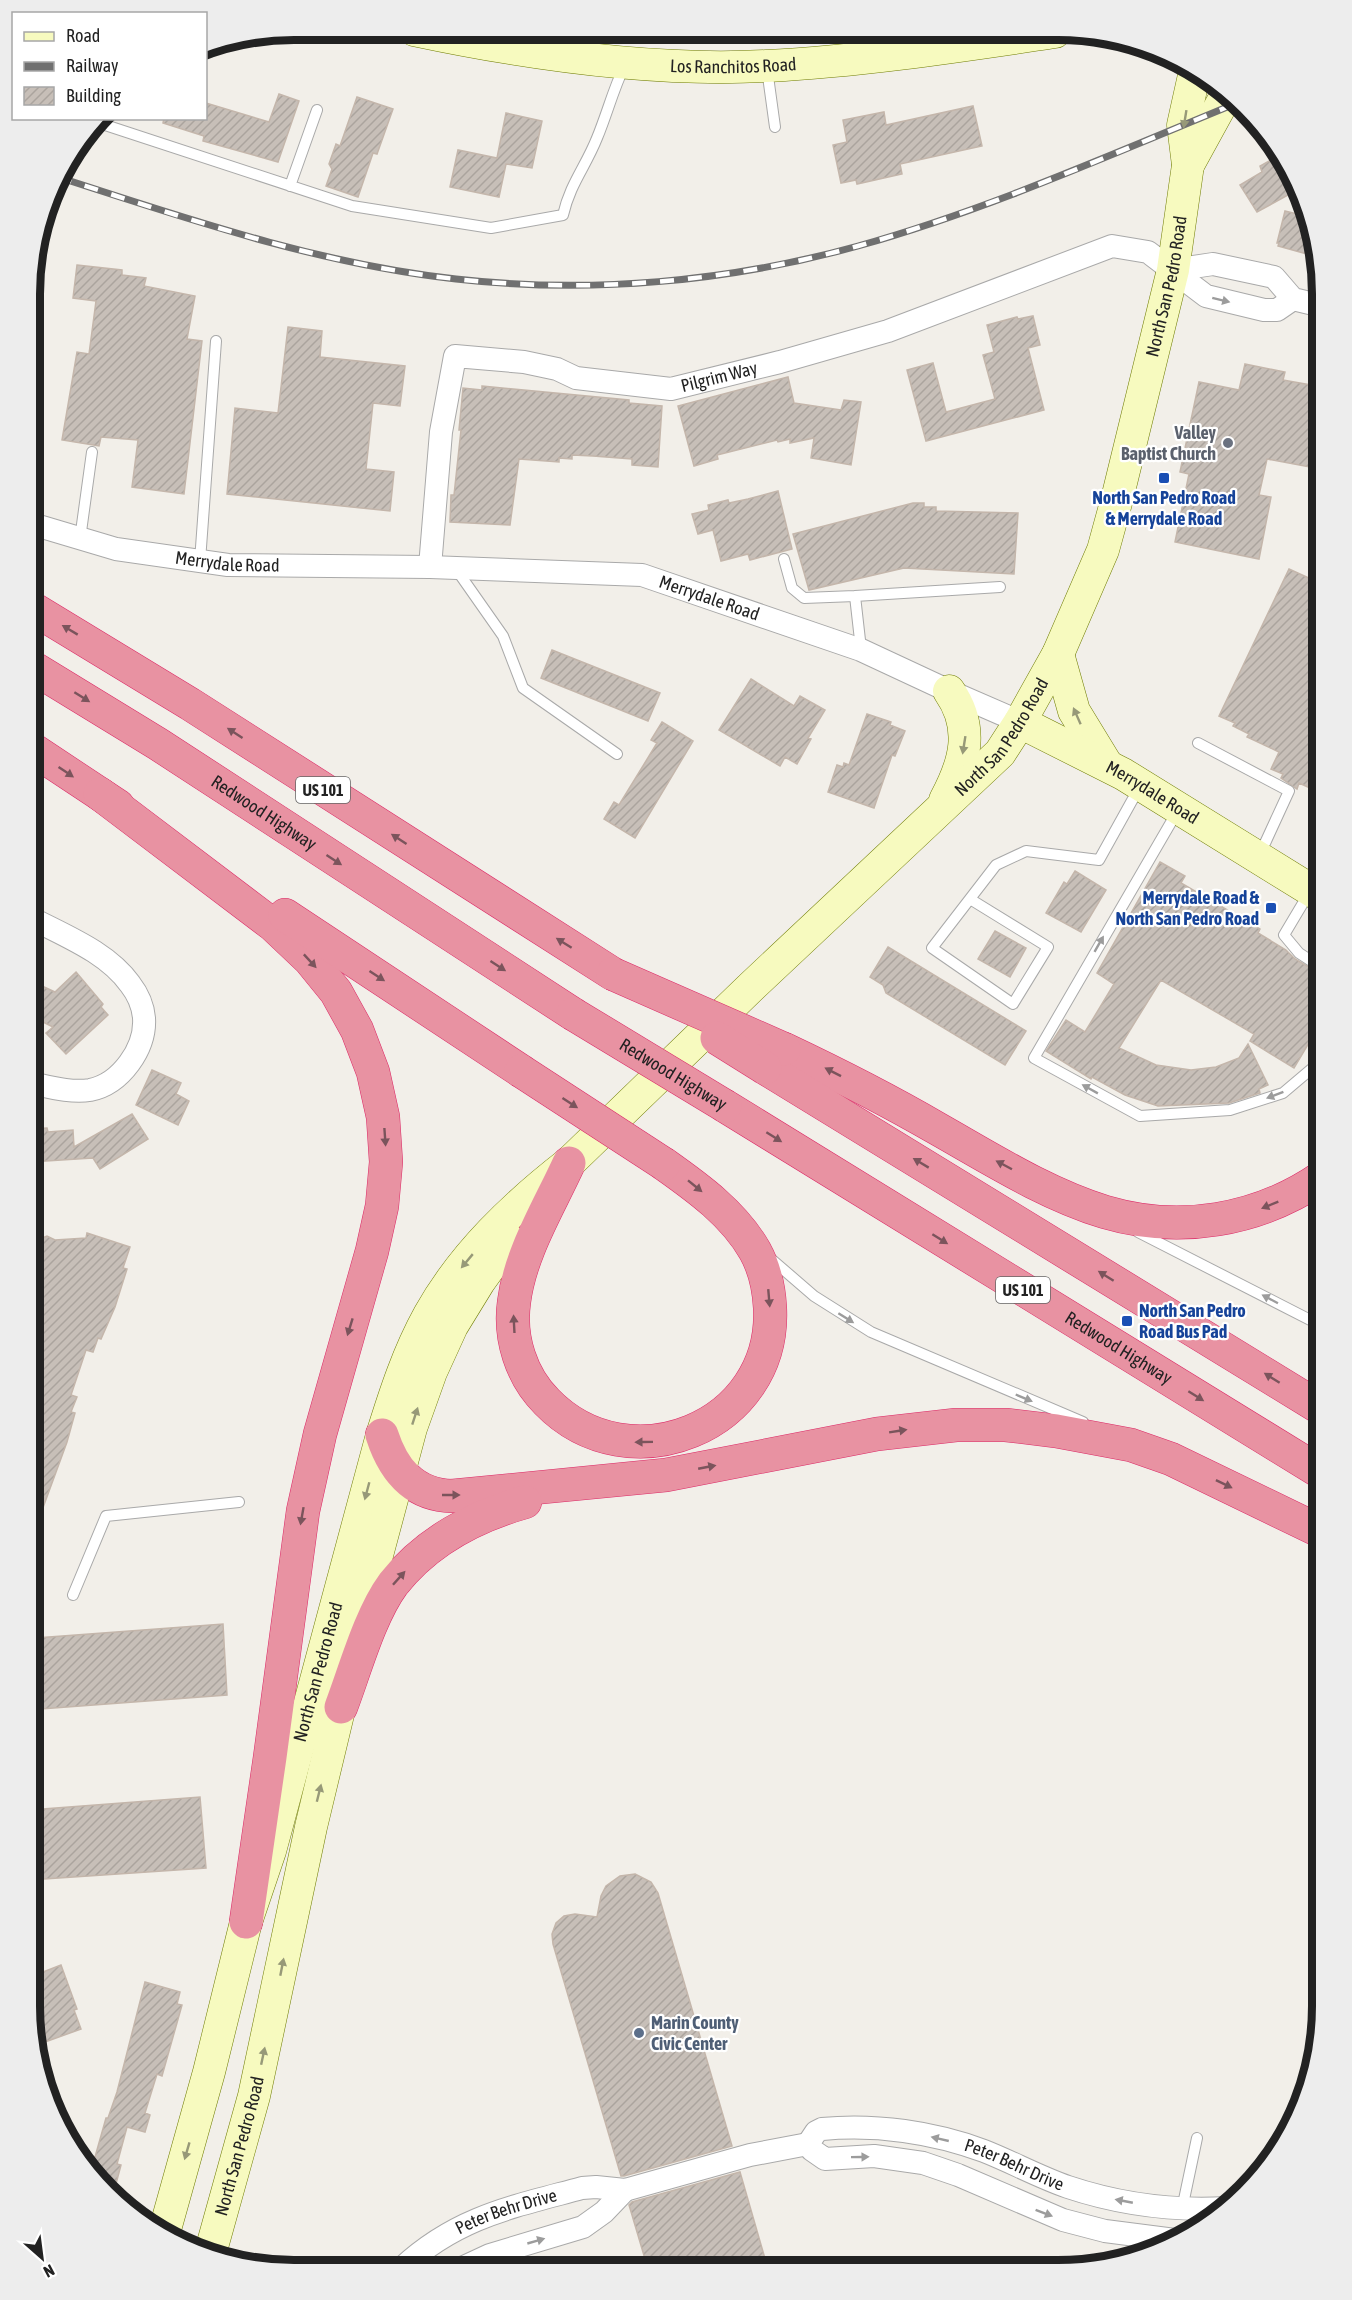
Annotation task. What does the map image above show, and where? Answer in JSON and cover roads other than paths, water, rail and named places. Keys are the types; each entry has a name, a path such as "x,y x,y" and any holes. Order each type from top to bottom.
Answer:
{"highway":[{"name":"US 101","path":"40,613 190,704 613,974 775,1059"},
{"name":"Redwood Highway","path":"40,672 158,744 573,1014 1312,1467"},
{"path":"40,754 664,1164 686,1179 738,1226 753,1248 768,1287 771,1322 763,1355 754,1375 726,1410 708,1424 666,1440 642,1443 605,1437 572,1422 545,1400 525,1371 515,1339 513,1304 520,1274 530,1247 569,1163"},
{"path":"100,794 273,925 310,960 336,992 357,1030 373,1072 383,1117 386,1162 382,1206 372,1251 322,1426 303,1511 246,1922"},
{"path":"775,1059 862,1088 1056,1192 1103,1211 1126,1217 1176,1223 1224,1219 1273,1204 1312,1183"},
{"path":"775,1059 1312,1403"},
{"path":"341,1707 384,1598 393,1584 409,1567 442,1540 485,1516 524,1502 877,1434 956,1425 1006,1425 1056,1431 1131,1445 1171,1459 1312,1527"},
{"path":"382,1435 389,1454 407,1480 424,1491 452,1496 666,1475"}],"main road":[{"name":"Los Ranchitos Road","path":"470,40 542,53 700,67 766,66 859,58 995,40"},
{"name":"North San Pedro Road","path":"166,2224 209,2072 246,1922 270,1851 382,1435 406,1362 430,1313 446,1289 500,1223 536,1188 569,1163 751,987 939,812 1000,753 1020,722 1058,654 1103,550 1173,270 1188,165 1183,125 1192,79"},
{"name":"North San Pedro Road","path":"1188,165 1223,102"},
{"path":"1058,654 1074,711 1107,766"},
{"path":"939,812 955,778 963,752 965,733 961,711 949,691"},
{"name":"Merrydale Road","path":"1020,722 1107,766 1180,807 1312,891"},
{"name":"North San Pedro Road","path":"212,2246 261,2066 311,1827 369,1585 420,1400 452,1326 495,1259 569,1163"}],"street":[{"name":"Pilgrim Way","path":"430,567 441,432 455,356 524,362 556,369 576,378 671,389 780,362 888,331 1112,246 1148,252 1173,270"},
{"path":"1173,270 1213,264 1275,278 1293,299 1312,304"},
{"path":"1173,270 1206,296 1276,310 1293,299"},
{"name":"Merrydale Road","path":"40,526 116,549 228,565 430,567 642,575 861,650 1020,722"},
{"path":"40,923 90,950 114,967 131,986 142,1008 144,1019 139,1043 133,1056 116,1078 103,1086 77,1090 40,1084"},
{"name":"Peter Behr Drive","path":"412,2260 443,2235 482,2216 582,2188 625,2190 750,2155 808,2144 816,2132 822,2129 868,2128 914,2133 982,2150 1078,2190 1130,2202 1182,2209 1210,2208"},
{"name":"Peter Behr Drive","path":"808,2144 812,2150 825,2159 874,2156 922,2163 974,2181 1020,2204 1063,2220 1105,2231 1159,2238"},
{"name":"Peter Behr Drive","path":"479,2260 583,2227 604,2212 625,2190"},
{"path":"1180,2227 1182,2209"}],"lane":[{"path":"106,125 352,206 491,228 563,215 568,194 597,138 614,87 627,62"},
{"path":"766,66 775,127"},
{"path":"290,186 317,110"},
{"path":"200,561 216,341"},
{"path":"80,538 92,452"},
{"path":"784,559 792,588 804,598 855,597 1000,587"},
{"path":"456,569 503,636 523,688 617,754"},
{"path":"855,597 861,650"},
{"path":"1198,743 1289,791 1258,857"},
{"path":"970,899 1048,947 1013,1004 932,948 996,865 1026,851 1099,860 1141,785"},
{"path":"1180,807 1034,1058 1140,1116 1230,1110 1283,1093 1312,1068"},
{"path":"1312,898 1284,935 1299,953 1312,961"},
{"path":"1056,1192 1312,1321"},
{"path":"723,1211 776,1263 814,1296 871,1332 1171,1459"},
{"path":"73,1595 106,1516 239,1502"},
{"path":"1182,2209 1197,2138"}],"railway":[{"path":"68,180 254,238 354,263 405,272 506,283 608,285 658,282 709,276 809,258 906,232 1049,180 1228,107"}],"place":[{"name":"Valley Baptist Church","path":"1228,443"},
{"name":"North San Pedro Road & Merrydale Road","path":"1164,478"},
{"name":"Merrydale Road & North San Pedro Road","path":"1271,908"},
{"name":"North San Pedro Road Bus Pad","path":"1127,1321"},
{"name":"Marin County Civic Center","path":"639,2033"}]}
